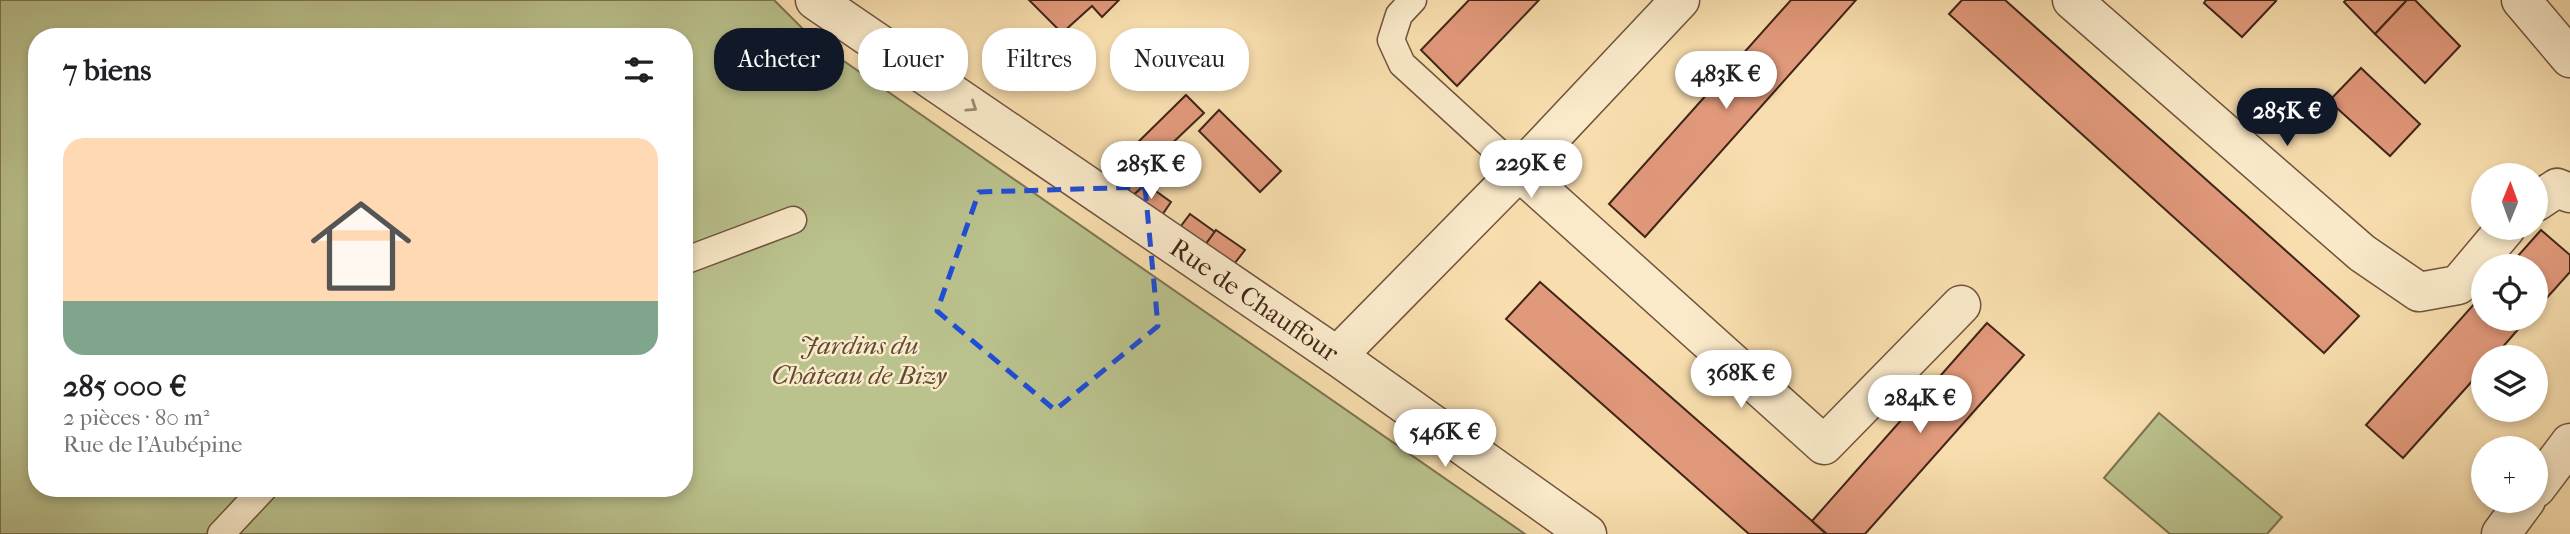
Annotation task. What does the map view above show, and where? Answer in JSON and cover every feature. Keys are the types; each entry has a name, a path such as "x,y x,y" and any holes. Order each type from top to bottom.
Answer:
{"street":[{"name":"Rue de Chauffour","path":"815,0 1337,356 1587,534"},
{"path":"1337,356 1680,0"},
{"path":"2072,0 2362,253 2420,292 2458,285 2496,240"},
{"path":"2521,0 2570,58"},
{"path":"1518,171 1824,445 1961,305"},
{"path":"2548,194 2557,188 2570,193"},
{"path":"2548,472 2570,443"},
{"path":"2501,534 2516,513"}],"lane":[{"path":"1413,0 1399,15 1391,40 1402,64 1518,171"},
{"path":"693,258 793,219"},
{"path":"221,534 256,497"}],"highlighted area":[{"path":"1145,187 1158,326 1055,410 937,311 979,192"}],"green space":[{"name":"Jardins du Château de Bizy","path":"0,0 774,0 802,28 714,28 714,91 844,91 844,61 858,71 858,91 887,91 1525,534 0,534"},
{"path":"2159,413 2282,517 2267,534 2170,534 2104,478"}],"building":[{"path":"1029,0 1119,0 1102,17 1092,6 1068,28 1057,28"},
{"path":"1469,0 1539,0 1457,86 1421,50"},
{"path":"1791,0 1856,0 1645,237 1609,204"},
{"path":"1962,0 2005,0 2359,316 2324,353 1949,14"},
{"path":"2206,0 2276,1 2242,37 2204,3"},
{"path":"2407,0 2375,34 2344,2"},
{"path":"2407,0 2415,0 2460,46 2425,83 2375,34"},
{"path":"2361,68 2420,124 2390,156 2329,101"},
{"path":"1186,95 1204,113 1144,170 1127,153"},
{"path":"1219,110 1281,171 1260,192 1199,131"},
{"path":"1122,157 1148,182 1130,198 1100,177"},
{"path":"1146,184 1171,202 1160,218 1130,198"},
{"path":"1190,214 1215,232 1203,248 1178,230"},
{"path":"1216,230 1245,250 1231,268 1203,248"},
{"path":"2548,236 2570,255 2570,272 2548,297 2548,254 2520,254 2532,240 2548,240"},
{"path":"1540,282 1826,534 1749,534 1506,319"},
{"path":"2471,307 2471,331 2517,331 2504,345 2471,345 2471,382 2403,458 2366,425"},
{"path":"1987,323 2024,355 1865,534 1827,534 1812,521"}]}
